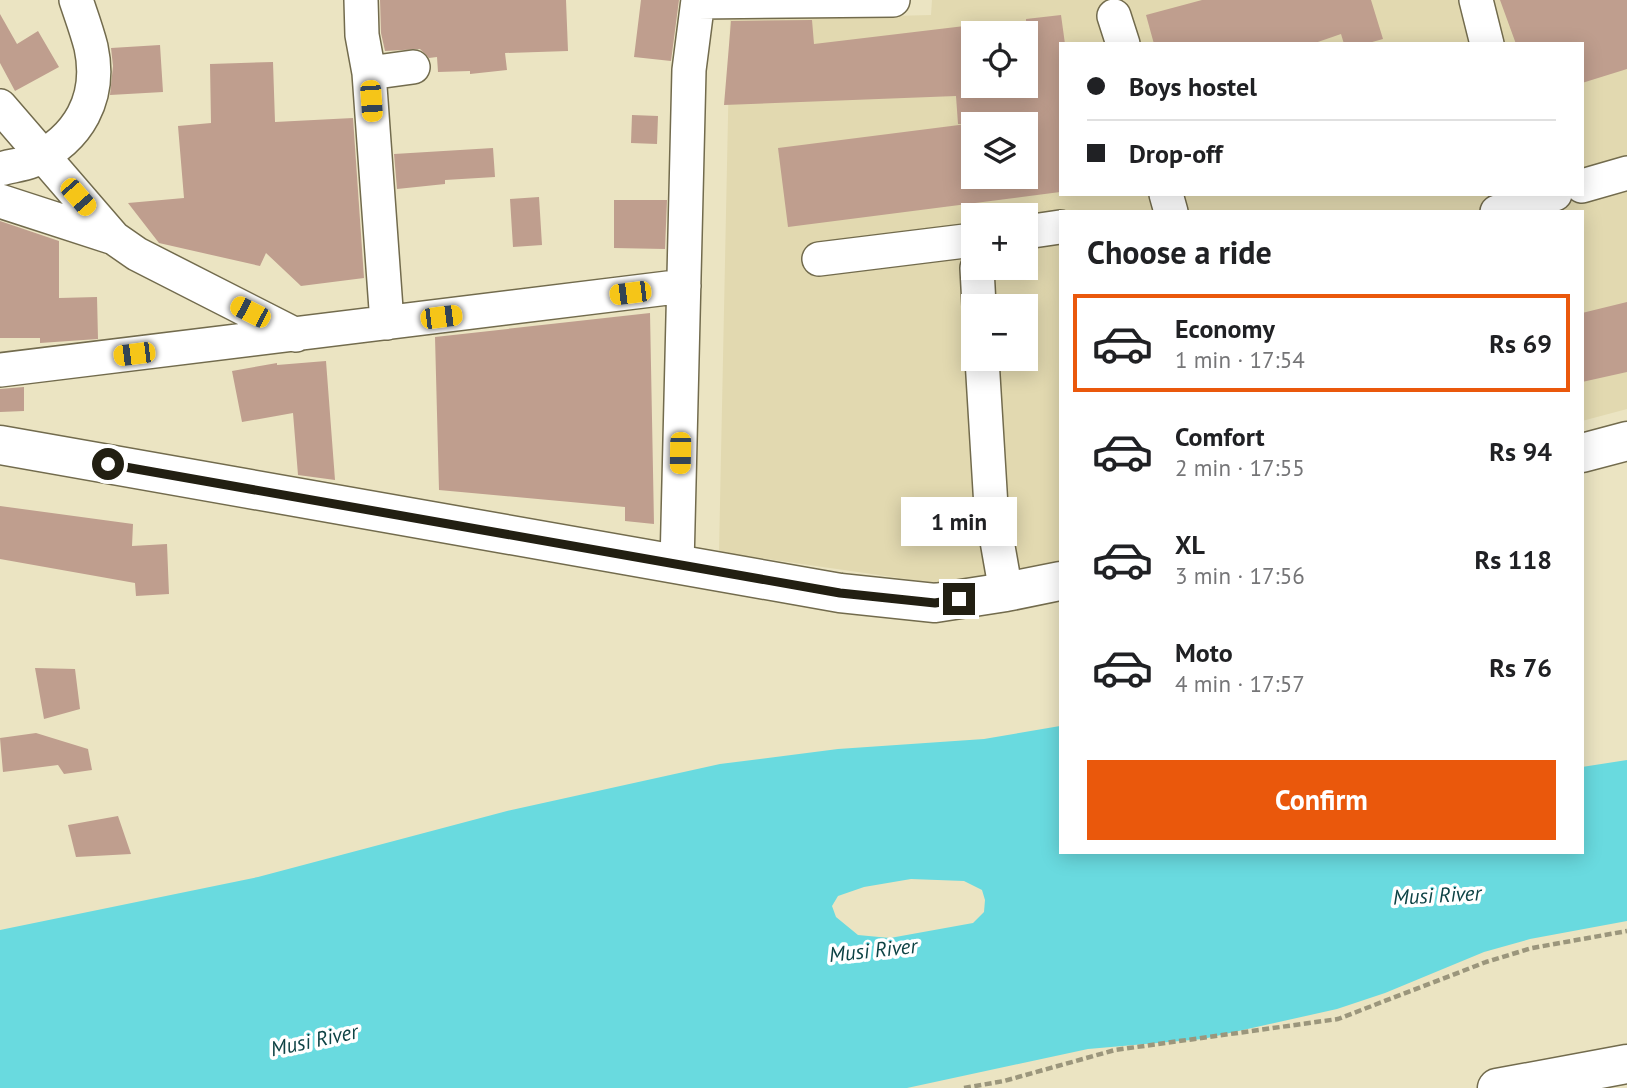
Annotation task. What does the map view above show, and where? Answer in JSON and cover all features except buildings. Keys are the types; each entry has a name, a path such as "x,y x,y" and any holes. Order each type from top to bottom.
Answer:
{"main road":[{"path":"1584,452 1627,441"},
{"path":"0,445 840,593 935,603 1059,581"},
{"path":"1497,1088 1627,1064"}],"street":[{"path":"0,169 29,162 42,155 77,126 88,109 92,93 91,48 76,0"},
{"path":"361,0 362,35 369,73 387,323"},
{"path":"677,565 690,70 698,1 894,0"},
{"path":"1476,0 1486,42"},
{"path":"369,73 413,67"},
{"path":"0,106 114,238 137,254 296,335"},
{"path":"1584,185 1627,173"},
{"path":"1503,210 1549,196"},
{"path":"0,201 114,238"},
{"path":"1038,230 1059,227"},
{"path":"819,259 961,241"},
{"path":"0,370 684,286"},
{"path":"983,371 991,507 1006,592"}],"path":[{"path":"964,1088 1004,1081 1115,1050 1338,1019 1486,962 1532,948 1627,931"}],"shaded area":[{"path":"932,0 1627,0 1627,409 1584,420 1584,210 1059,210 1059,563 969,588 719,552 730,20 931,15"}],"water":[{"name":"Musi River","path":"1059,726 1059,854 1584,854 1584,767 1627,760 1627,921 1530,939 1484,952 1385,993 1337,1009 1203,1039 1088,1049 907,1088 0,1088 0,930 258,877 507,811 720,764 838,749 984,739","holes":["911,879 964,881 982,890 984,912 973,923 890,938 858,935 836,917 832,906 838,896 864,887"]}],"route":[{"path":"108,464 840,593 935,603 959,599"}]}
